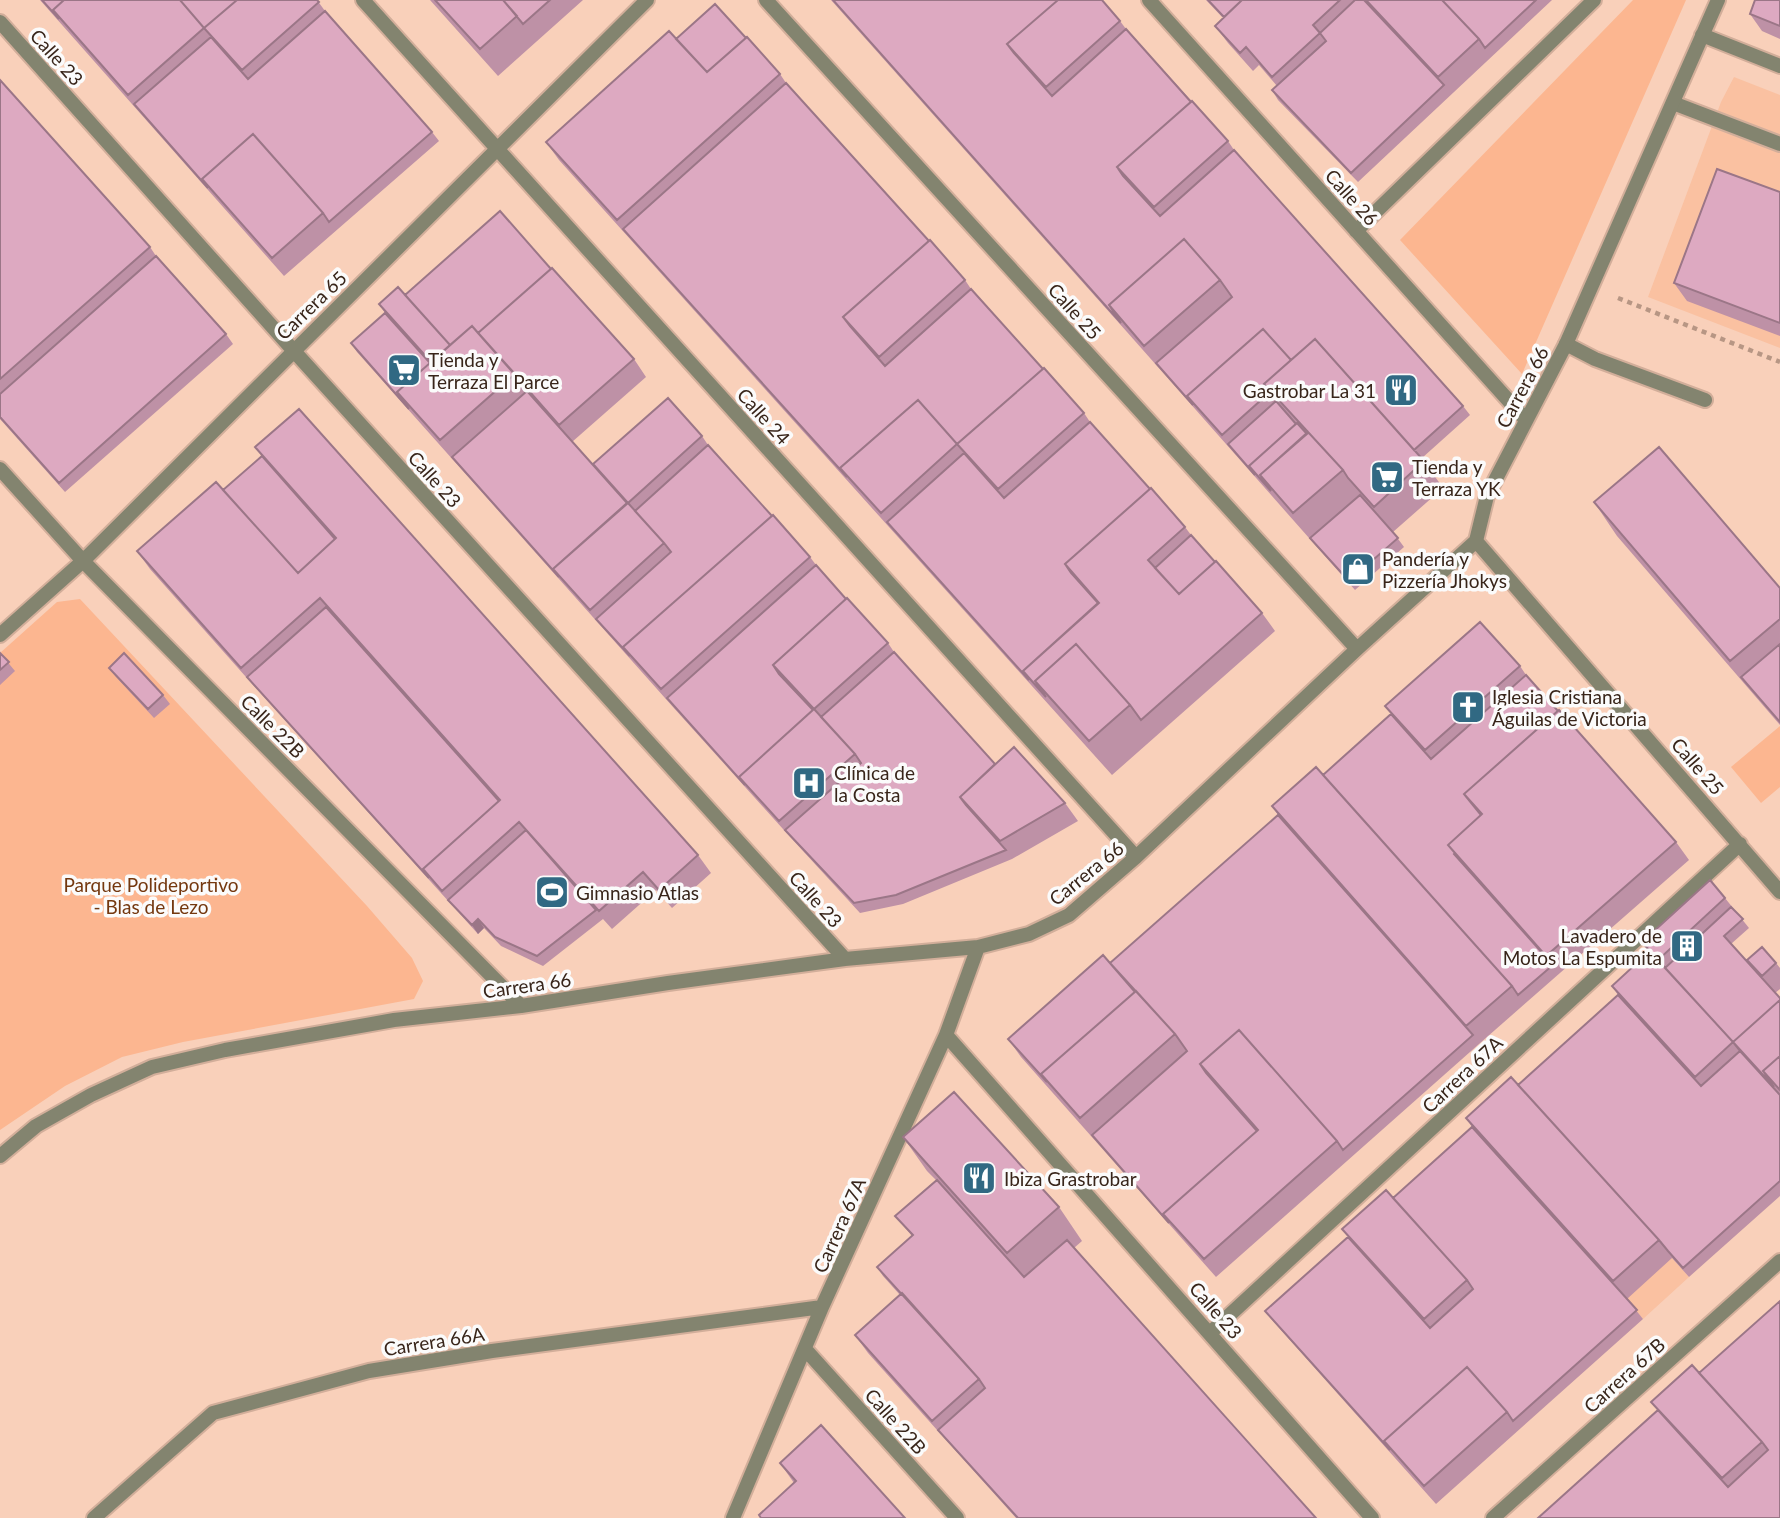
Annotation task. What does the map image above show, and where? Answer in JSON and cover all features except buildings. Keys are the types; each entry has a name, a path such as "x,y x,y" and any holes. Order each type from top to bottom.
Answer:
{"street":[{"name":"Calle 24","path":"363,0 1136,857"},
{"name":"Carrera 65","path":"0,635 83,561 647,0"},
{"name":"Calle 25","path":"766,0 1357,649"},
{"name":"Calle 26","path":"1149,0 1526,420"},
{"path":"1356,231 1594,0"},
{"name":"Carrera 66","path":"0,1156 36,1126 91,1095 152,1067 225,1050 394,1020 522,1006 668,983 845,960 978,947 1029,934 1069,915 1136,857 1476,541 1487,496 1566,344 1718,0"},
{"name":"Calle 23","path":"0,22 845,960"},
{"path":"1702,35 1780,66"},
{"path":"1673,103 1780,144"},
{"path":"1566,344 1595,359 1705,400"},
{"name":"Calle 22B","path":"0,469 83,561 522,1006"},
{"name":"Calle 25","path":"1476,541 1780,892"},
{"name":"Carrera 67A","path":"1210,1333 1740,844"},
{"name":"Carrera 67A","path":"733,1518 822,1307 946,1035 978,947"},
{"name":"Calle 23","path":"946,1035 1372,1518"},
{"name":"Carrera 67B","path":"1493,1518 1780,1261"},
{"name":"Carrera 66A","path":"94,1518 213,1413 369,1371 492,1351 822,1307"},
{"name":"Calle 22B","path":"805,1349 957,1518"}],"path":[{"path":"1591,288 1780,362"}],"shaded area":[{"path":"1734,77 1780,95 1780,348 1648,297 1721,102"},
{"path":"1560,1226 1672,1258 1689,1277 1643,1319"}],"green space":[{"path":"1633,0 1686,0 1522,374 1400,240"},
{"name":"Parque Polideportivo - Blas de Lezo","path":"80,599 367,906 412,958 423,981 414,999 183,1042 122,1057 65,1086 0,1130 0,653 57,602"},
{"path":"1780,726 1780,787 1761,803 1731,767"}],"place":[{"name":"Tienda y Terraza El Parce","path":"404,370"},
{"name":"Gastrobar La 31","path":"1401,390"},
{"name":"Tienda y Terraza YK","path":"1387,477"},
{"name":"Pandería y Pizzería Jhokys","path":"1358,569"},
{"name":"Iglesia Cristiana Águilas de Victoria","path":"1468,707"},
{"name":"Clínica de la Costa","path":"809,783"},
{"name":"Gimnasio Atlas","path":"552,892"},
{"name":"Lavadero de Motos La Espumita","path":"1687,946"},
{"name":"Ibiza Grastrobar","path":"979,1178"}]}
